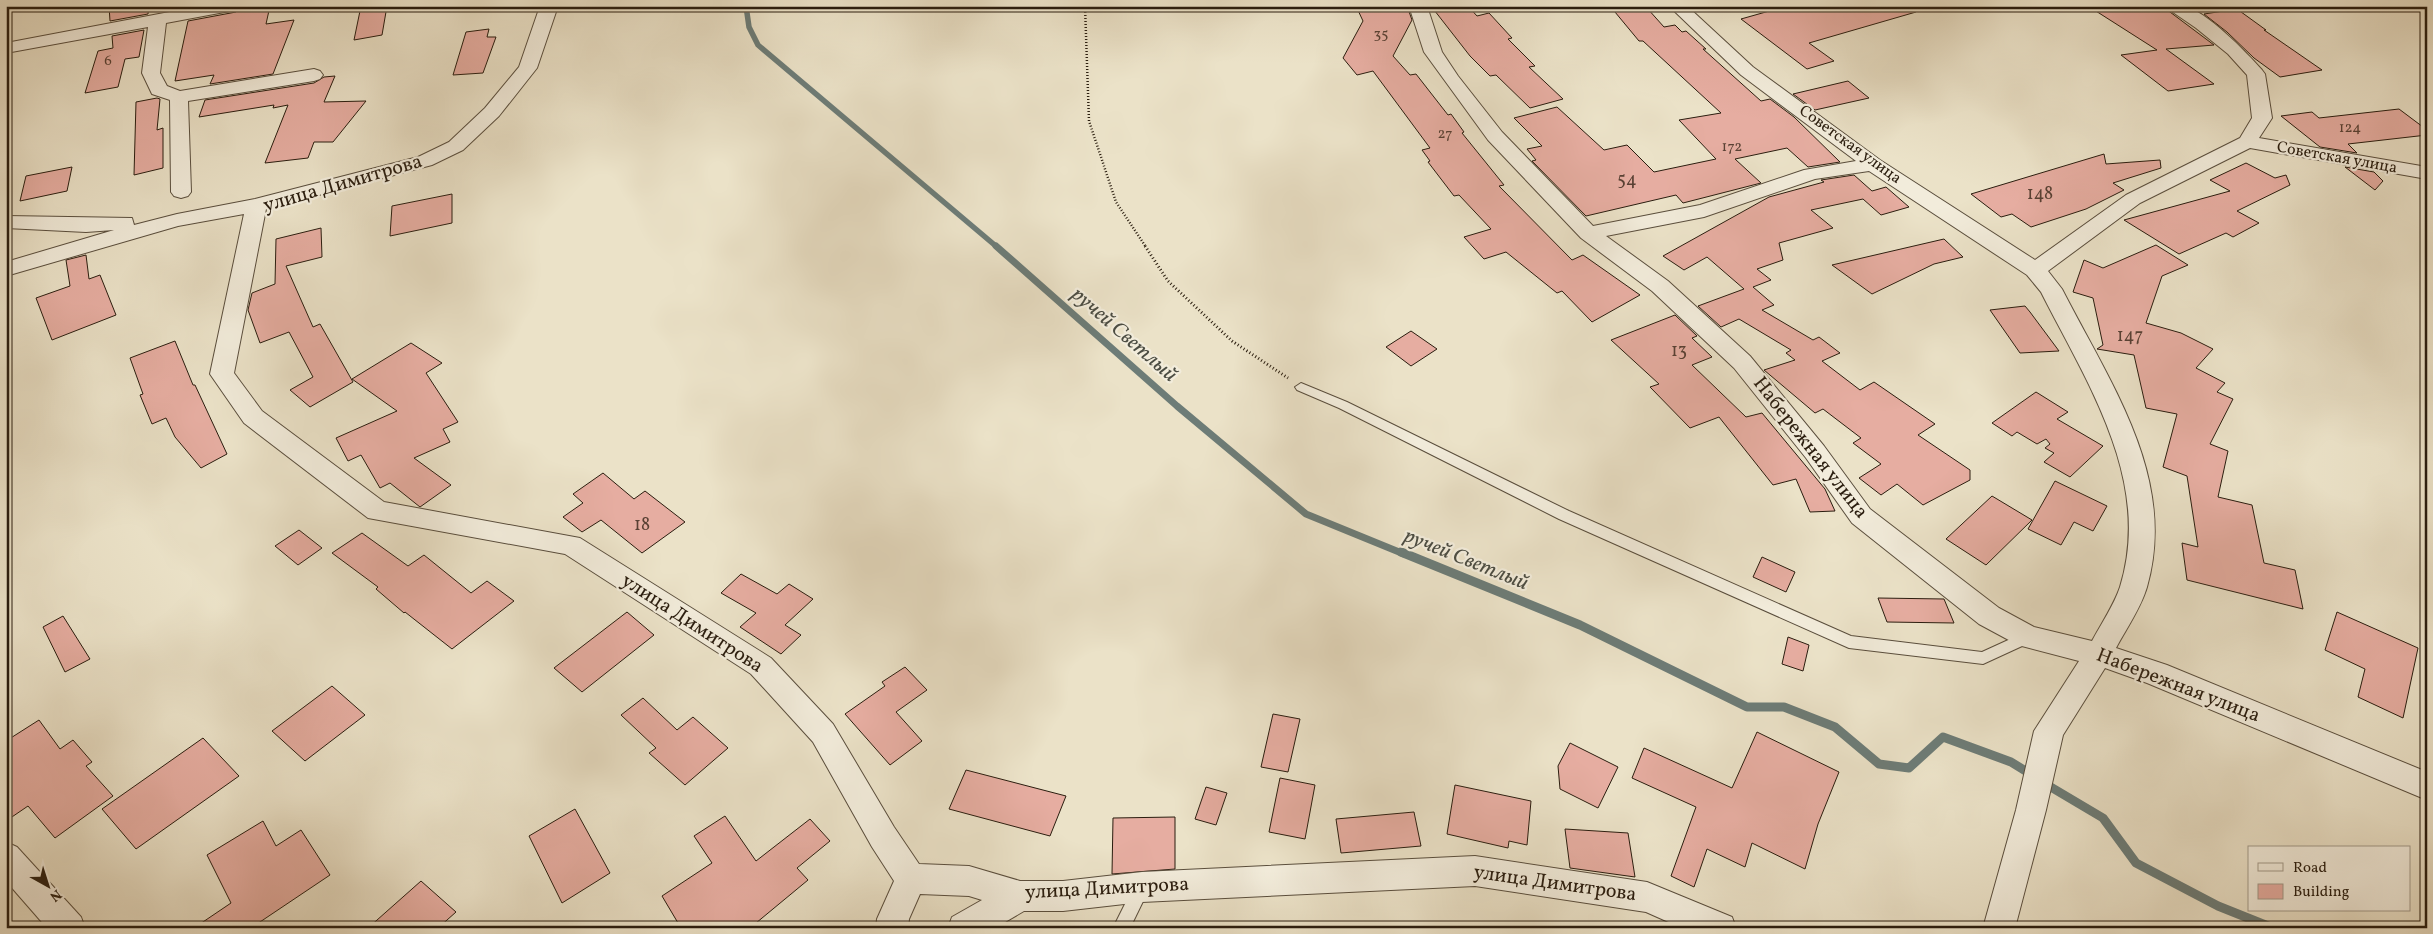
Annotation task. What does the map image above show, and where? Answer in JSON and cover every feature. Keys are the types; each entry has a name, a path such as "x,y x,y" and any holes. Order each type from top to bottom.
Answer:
{"street":[{"path":"6,48 230,6"},
{"name":"улица Димитрова","path":"548,6 528,68 492,112 456,146 425,161 256,205 222,374 253,417 377,511 571,545 761,666 823,733 882,837 911,879 969,881 1020,896 1062,896 1142,887 1475,871 1647,897 1720,928"},
{"name":"Набережная улица","path":"1418,6 1433,52 1450,79 1495,136 1588,233 1660,286 1742,362 1815,452 1861,516 1989,616 2028,637 2099,654 2157,674 2427,786"},
{"name":"Советская улица","path":"1676,6 1747,71 1874,164 2035,270 2051,289 2116,418 2135,468 2143,514 2142,550 2133,589 2099,654"},
{"name":"Советская улица","path":"2172,6 2202,24 2234,50 2256,74 2262,118 2247,142 2427,172"},
{"path":"158,20 151,73 159,90 179,97 314,75"},
{"path":"179,97 181,192"},
{"path":"2035,270 2133,199 2247,142"},
{"path":"1588,233 1704,211 1811,174 1874,164"},
{"path":"6,269 101,240 177,220 256,205"},
{"path":"6,222 86,225 177,220"},
{"path":"1999,928 2032,810 2049,731 2099,654"},
{"path":"6,857 69,928"},
{"path":"892,928 893,919 911,879"},
{"path":"964,928 1020,896"}],"lane":[{"path":"1301,387 1343,405 1564,515 1849,642 1983,658 2028,637"},
{"path":"1121,928 1142,887"}],"path":[{"path":"1085,6 1089,121 1116,202 1168,281 1232,341 1301,387"}],"building":[{"path":"109,6 149,6 148,14 110,21"},
{"path":"240,6 270,6 266,24 294,20 273,74 210,84 214,75 175,81 188,21 236,12"},
{"path":"361,6 387,6 382,35 354,40"},
{"path":"1356,6 1407,6 1412,20 1393,56 1410,75 1416,74 1448,115 1451,114 1464,132 1462,133 1504,185 1499,186 1572,260 1583,255 1640,295 1592,322 1562,291 1557,293 1506,252 1484,259 1464,237 1491,229 1459,195 1454,196 1428,162 1430,161 1422,150 1430,148 1373,71 1357,75 1343,58 1363,21"},
{"path":"1431,6 1468,6 1477,16 1489,13 1512,38 1508,39 1535,66 1529,67 1563,99 1530,108 1496,75 1490,76 1470,56"},
{"path":"1610,6 1647,8 1664,27 1675,25 1682,32 1686,31 1706,49 1703,49 1761,101 1770,99 1794,117 1840,162 1808,167 1787,148 1735,159 1761,183 1683,203 1676,195 1586,216 1532,161 1536,160 1527,149 1542,146 1514,118 1557,107 1604,150 1627,145 1654,172 1716,159 1679,120 1721,113 1643,41 1639,41"},
{"path":"1787,6 1915,6 1916,12 1809,43 1834,61 1807,69 1741,19"},
{"path":"2088,6 2162,6 2214,45 2166,49 2214,84 2168,91 2121,55 2157,50"},
{"path":"2237,9 2322,70 2280,77 2254,58 2227,32 2204,14"},
{"path":"489,29 487,37 496,37 483,73 453,75 466,32"},
{"path":"144,30 139,57 125,59 118,87 85,93 98,51 113,48 112,36"},
{"path":"335,76 324,102 366,101 333,142 314,142 308,158 265,163 288,105 273,108 274,105 199,117 205,100 314,83 324,77"},
{"path":"1848,81 1869,98 1815,110 1793,94"},
{"path":"160,99 157,130 163,128 163,168 134,175 136,102"},
{"path":"2399,109 2427,130 2427,135 2348,144 2357,153 2320,147 2281,116 2312,112 2319,118"},
{"path":"2104,154 2106,164 2160,160 2161,168 2113,183 2124,190 2086,209 2031,227 2012,214 2001,217 1971,194"},
{"path":"2246,163 2275,178 2286,175 2290,185 2237,211 2259,223 2233,237 2226,233 2179,254 2124,220 2230,191 2210,180"},
{"path":"72,167 67,191 20,201 26,176"},
{"path":"2345,167 2374,172 2383,181 2375,190"},
{"path":"1854,175 1872,191 1886,187 1909,207 1881,215 1863,199 1811,210 1833,228 1779,243 1783,260 1757,269 1771,280 1753,287 1774,305 1762,310 1813,340 1819,337 1840,353 1822,361 1860,390 1874,382 1935,424 1918,435 1970,470 1970,480 1923,505 1897,484 1881,495 1859,478 1881,464 1853,443 1861,438 1823,409 1815,413 1764,370 1795,360 1786,353 1791,350 1739,319 1721,327 1698,306 1744,289 1707,257 1684,270 1663,256 1769,197 1824,182 1821,180"},
{"path":"452,194 452,223 390,236 392,206"},
{"path":"321,228 322,257 286,266 313,327 320,324 353,382 310,407 290,390 313,377 289,332 260,343 248,310 252,293 275,284 276,239"},
{"path":"1944,239 1963,257 1934,264 1872,294 1832,265"},
{"path":"2156,245 2188,265 2162,276 2146,323 2181,333 2213,349 2196,368 2225,383 2217,392 2233,399 2210,444 2228,451 2218,497 2252,505 2264,563 2295,570 2303,609 2187,580 2182,543 2198,547 2187,476 2163,467 2177,414 2146,408 2134,355 2097,349 2103,345 2093,298 2073,292 2084,260 2103,268"},
{"path":"86,255 89,279 100,275 116,315 52,340 36,298 70,286 66,260"},
{"path":"2025,306 2059,351 2020,353 1990,310"},
{"path":"1675,315 1697,336 1692,338 1712,357 1692,365 1746,417 1762,413 1825,489 1835,511 1810,512 1796,479 1773,485 1719,417 1690,428 1650,387 1659,384 1611,340"},
{"path":"1411,331 1437,349 1411,366 1386,347"},
{"path":"175,341 193,385 195,385 227,454 201,468 175,437 166,418 152,424 140,395 143,394 130,358"},
{"path":"411,343 442,363 426,373 458,422 443,429 450,442 414,458 451,485 420,507 390,483 380,488 361,455 348,461 336,438 397,411 352,379"},
{"path":"2036,392 2068,412 2057,419 2103,446 2070,477 2044,462 2054,453 2045,448 2050,444 2046,439 2037,444 2017,432 2012,436 1992,423"},
{"path":"603,473 634,499 645,491 685,522 642,553 601,520 582,532 563,517 583,503 573,494"},
{"path":"2055,481 2107,506 2093,531 2074,522 2061,545 2028,529"},
{"path":"1992,496 2032,520 1986,565 1946,539"},
{"path":"299,530 322,548 298,565 275,546"},
{"path":"362,533 408,566 424,555 471,593 487,581 514,601 452,649 404,613 376,589 378,587 332,553"},
{"path":"1762,557 1795,572 1786,592 1753,577"},
{"path":"741,574 777,594 789,584 813,599 785,625 801,635 781,654 740,627 756,613 721,593"},
{"path":"1878,598 1944,599 1954,623 1887,622"},
{"path":"627,612 654,635 582,692 554,668"},
{"path":"2337,612 2418,648 2403,718 2358,697 2365,669 2325,650"},
{"path":"63,616 90,659 65,672 43,627"},
{"path":"1788,637 1809,645 1803,671 1782,664"},
{"path":"905,667 927,690 896,712 922,741 890,765 845,714 885,686 882,682"},
{"path":"332,686 365,715 305,761 272,731"},
{"path":"643,698 677,730 693,717 728,748 685,785 649,753 656,748 621,715"},
{"path":"1273,714 1300,719 1288,772 1261,767"},
{"path":"39,720 60,749 73,740 92,762 86,766 113,796 55,838 28,806 6,821 6,741"},
{"path":"1757,732 1839,772 1818,824 1805,869 1752,843 1745,867 1707,849 1694,887 1671,876 1696,807 1632,778 1644,748 1732,788"},
{"path":"203,738 239,776 136,849 102,809"},
{"path":"1570,743 1618,767 1598,808 1560,789 1558,766"},
{"path":"966,770 1066,796 1050,836 949,809"},
{"path":"1280,778 1315,785 1305,839 1269,832"},
{"path":"1455,785 1531,801 1527,845 1509,841 1508,848 1447,834"},
{"path":"1206,787 1227,793 1216,825 1195,819"},
{"path":"575,809 610,873 562,903 529,836"},
{"path":"1414,812 1421,846 1341,853 1336,819"},
{"path":"725,816 756,861 810,819 830,841 797,868 808,880 750,928 681,928 662,896 712,863 694,836"},
{"path":"1175,817 1175,869 1112,874 1113,818"},
{"path":"263,821 276,846 301,830 330,875 251,928 194,928 231,903 207,855"},
{"path":"1565,829 1628,833 1635,877 1570,868"},
{"path":"421,881 456,912 438,928 368,928"}],"waterway":[{"name":"ручей Светлый","path":"746,6 749,27 758,45 997,247"},
{"name":"ручей Светлый","path":"996,246 1177,406 1306,514 1404,554"},
{"name":"ручей Светлый","path":"1401,552 1580,625 1747,707 1784,707 1835,727 1879,764 1909,768 1943,737 2011,762 2032,775"},
{"name":"ручей Светлый","path":"2044,783 2103,818 2136,863 2218,906 2273,928"}]}
